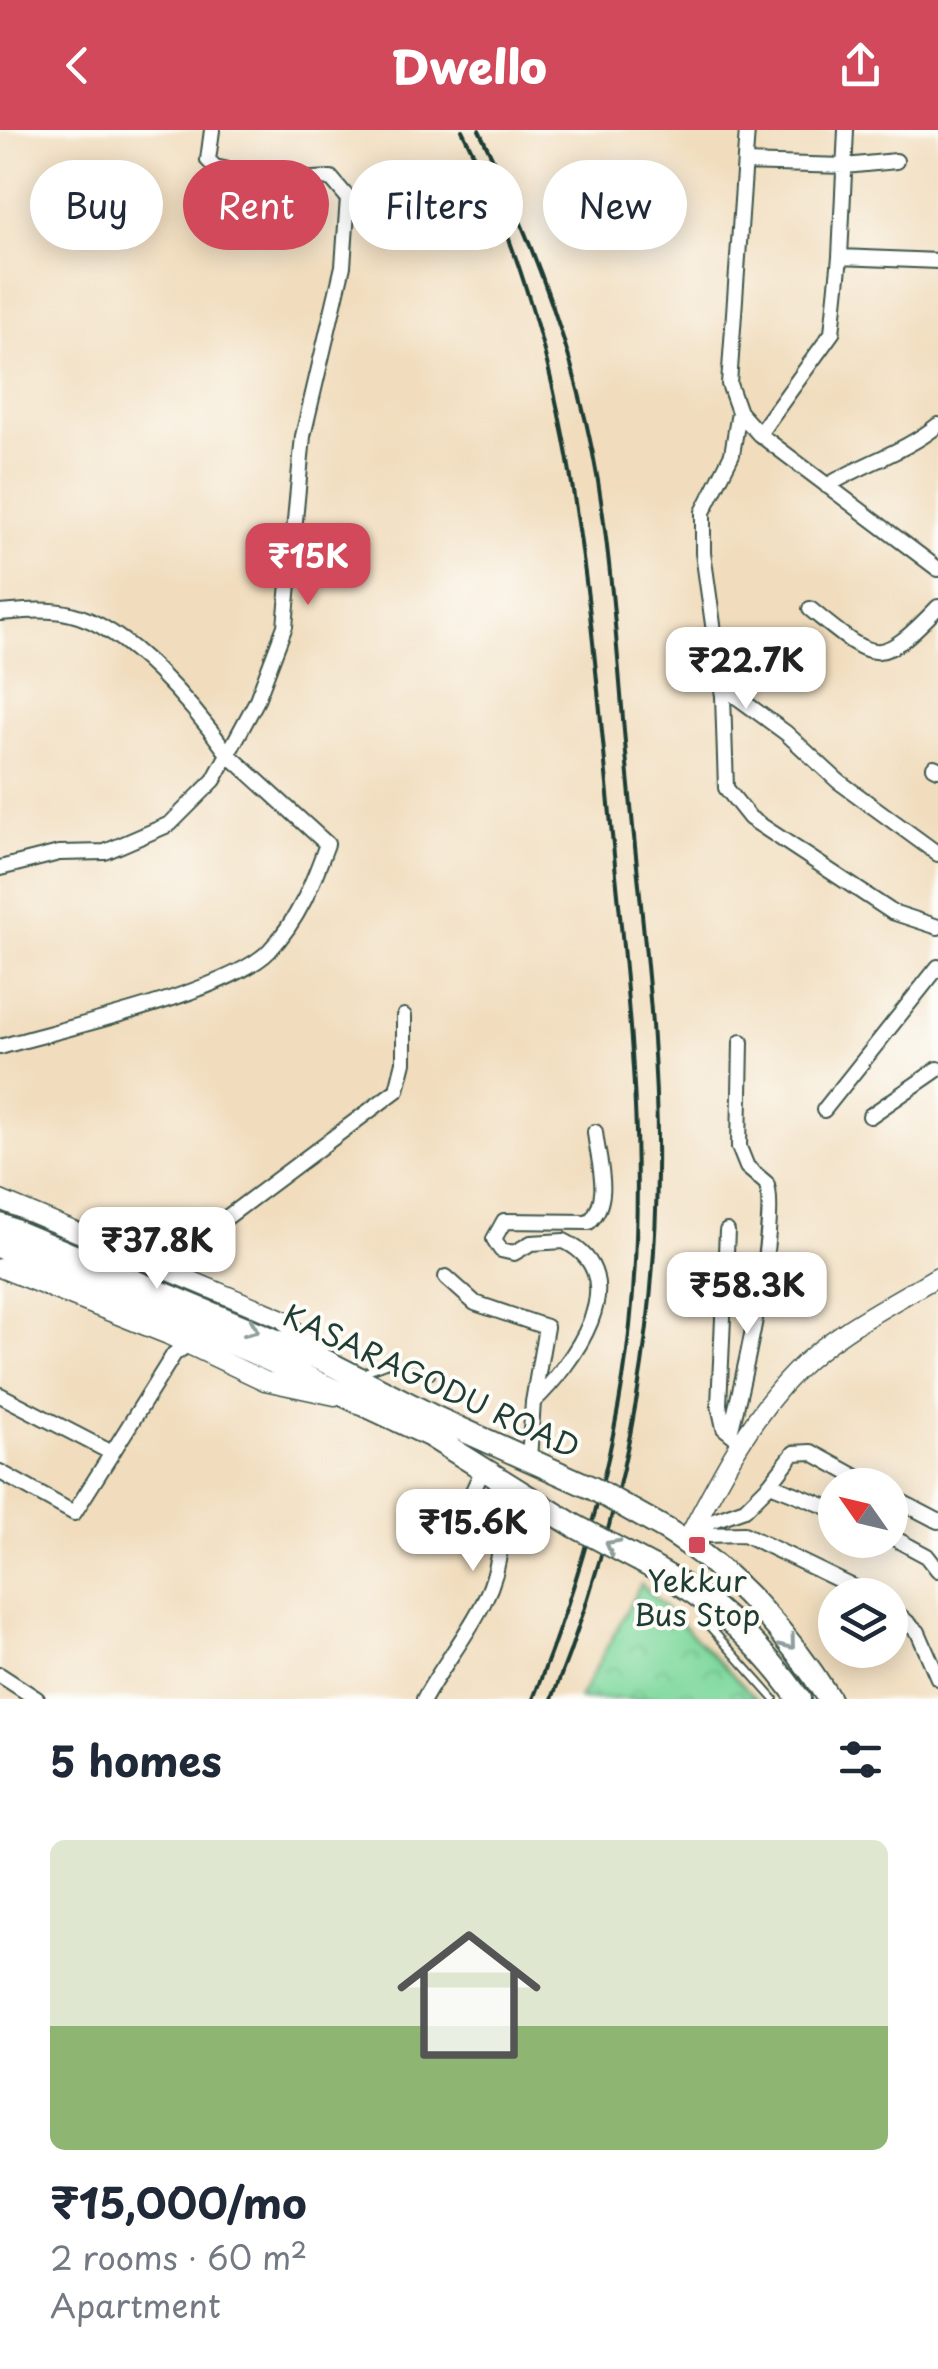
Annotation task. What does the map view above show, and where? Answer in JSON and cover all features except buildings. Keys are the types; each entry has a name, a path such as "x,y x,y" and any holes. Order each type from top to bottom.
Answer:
{"highway":[{"name":"KASARAGODU ROAD","path":"0,1225 328,1362 351,1386 573,1525 696,1590 775,1664 799,1699"},
{"name":"KASARAGODU ROAD","path":"0,1247 434,1417 592,1488 677,1536 751,1600 790,1643 828,1699"}],"street":[{"path":"0,868 59,853 104,852 170,824 214,780 256,702 284,626 303,436 313,408 343,266 348,198 331,178 279,181 215,166 208,160 212,130"},
{"path":"746,130 729,384 739,412 759,434 938,569"},
{"path":"759,434 832,334 846,130"},
{"path":"745,163 845,166 896,162"},
{"path":"840,257 938,261"},
{"path":"739,412 732,454 703,512 703,553 722,686 726,788 750,818 892,912 938,927"},
{"path":"827,486 860,466 914,444 938,425"},
{"path":"810,609 859,648 876,653 902,642 938,606"},
{"path":"0,613 74,614 115,638 202,718 228,754 327,844 304,906 266,955 198,990 0,1047"},
{"path":"722,686 786,733 838,781 938,854"},
{"path":"824,1110 938,967"},
{"path":"181,1276 210,1230 397,1090 404,1062 404,1016"},
{"path":"734,1439 744,1390 747,1340 772,1216 766,1182 747,1167 739,1147 741,1042"},
{"path":"870,1116 938,1069"},
{"path":"533,1402 553,1383 588,1334 594,1316 594,1278 588,1260 564,1241 531,1244 514,1253 501,1250 494,1239 504,1221 562,1224 589,1222 596,1216 602,1205 596,1132"},
{"path":"0,1200 283,1319 328,1362"},
{"path":"727,1232 719,1406 724,1428 734,1439"},
{"path":"0,1268 168,1335 182,1349 265,1380 327,1396 351,1386"},
{"path":"677,1536 734,1439 796,1370 865,1320 938,1276"},
{"path":"446,1278 475,1302 546,1327 533,1402 529,1458"},
{"path":"0,1472 74,1513 182,1349"},
{"path":"0,1395 112,1453"},
{"path":"677,1536 740,1512 770,1484 794,1453 810,1452 840,1468"},
{"path":"424,1699 487,1599 499,1566 500,1545 466,1506 484,1467"},
{"path":"770,1484 818,1503"},
{"path":"908,1505 938,1520"},
{"path":"740,1512 744,1534"},
{"path":"677,1536 744,1534 835,1578"},
{"path":"908,1546 927,1556 938,1570"},
{"path":"908,1623 918,1632 938,1678"},
{"path":"0,1675 37,1699"}],"lane":[{"path":"351,1386 388,1364 431,1375"},
{"path":"696,1590 708,1625 774,1699"}],"green space":[{"path":"641,1584 757,1699 579,1699"}],"railway":[{"path":"462,130 497,206 524,283 564,439 597,680 626,973 635,1114 635,1255 630,1326 616,1422 581,1562 533,1699"},
{"path":"479,130 551,301 578,390 598,481 612,595 655,1075 655,1240 641,1375 614,1506 576,1635 552,1699"}],"place":[{"name":"Yekkur Bus Stop","path":"697,1545"}]}
